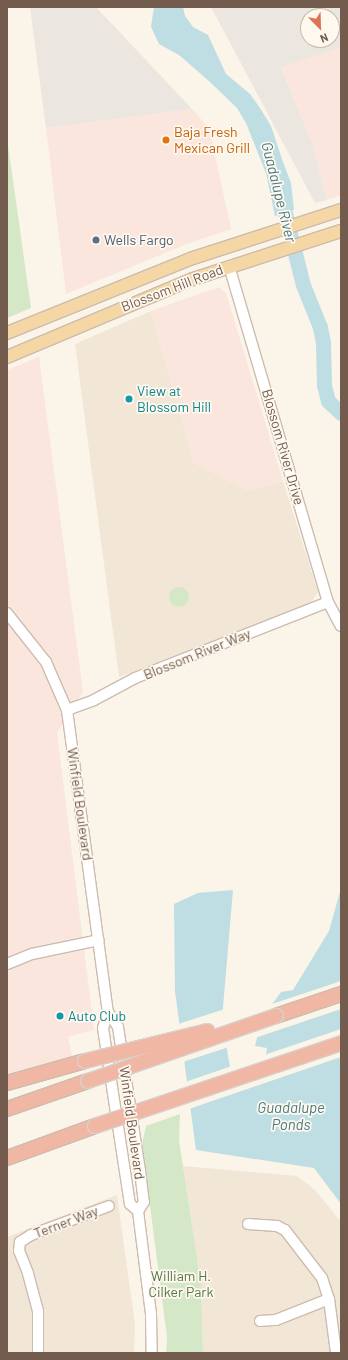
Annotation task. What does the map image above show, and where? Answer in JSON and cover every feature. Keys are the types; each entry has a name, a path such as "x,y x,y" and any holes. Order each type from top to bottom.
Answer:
{"highway":[{"path":"7,1109 341,994"},
{"path":"7,1083 85,1061 276,1016"},
{"path":"7,1158 95,1126 341,1043"}],"main road":[{"name":"Blossom Hill Road","path":"7,333 144,277 250,238 341,210"},
{"name":"Blossom Hill Road","path":"7,357 135,301 229,266 341,231"},
{"path":"229,266 231,258 250,238"},
{"path":"135,301 136,289 144,277"}],"street":[{"name":"Blossom River Drive","path":"229,266 328,602 341,626"},
{"name":"Blossom River Way","path":"67,710 94,700 135,678 328,602"},
{"name":"Winfield Boulevard","path":"7,613 46,662 67,710 108,1012 103,1028 130,1204 138,1211"},
{"path":"7,964 32,954 99,940"},
{"name":"Winfield Boulevard","path":"108,1012 118,1027 144,1202 138,1211 151,1314 152,1353"},
{"name":"Terner Way","path":"38,1353 38,1311 28,1273 18,1251 20,1242 31,1235 109,1206"},
{"path":"248,1224 277,1226 284,1230 322,1278 329,1299 336,1353"},
{"path":"260,1321 276,1320 329,1299"}],"shaded area":[{"path":"30,7 96,7 192,109 46,128"},
{"path":"211,7 341,7 340,47 340,8 300,8 300,48 338,48 281,67 312,143 327,200 315,203"},
{"path":"340,47 341,195 327,200 312,143 281,66"},
{"path":"192,109 209,128 231,229 189,243 66,294 46,128"},
{"path":"219,287 226,293 283,481 247,490 194,463 151,311"},
{"path":"151,311 194,463 247,490 283,481 318,592 311,603 119,677 75,344"},
{"path":"39,357 83,692 57,733 94,1030 68,1037 72,1056 22,1082 7,1085 7,370"},
{"path":"183,1166 297,1176 315,1190 341,1222 341,1353 203,1353 201,1284"},
{"path":"117,1195 135,1325 134,1353 7,1353 7,1237"}],"green space":[{"path":"7,138 31,308 7,318"},
{"path":"175,587 183,587 189,593 189,601 183,607 175,607 169,601 169,593"},
{"name":"William H. Cilker Park","path":"180,1114 179,1140 201,1284 203,1353 166,1353 167,1337 142,1144 146,1126"}],"water":[{"path":"154,7 183,7 185,16 193,27 208,35 226,74 250,94 260,108 271,126 291,183 294,210 275,216 266,173 246,123 237,108 209,81 179,55 159,44 151,27"},
{"name":"Guadalupe Ponds","path":"341,888 341,1204 314,1168 196,1150 175,991 174,904 198,893 233,890 222,1019 232,1080 244,1090 253,1084 265,1060 267,1048 255,1046 262,1018 281,992 293,990 329,931"}],"pier":[{"path":"341,981 341,1009 255,1038 260,1017 269,1005"},
{"path":"225,1009 229,1047 183,1062 178,1024"},
{"path":"341,1029 341,1057 189,1109 185,1082 232,1066 234,1079 244,1088 252,1083 264,1055"}],"waterway":[{"name":"Guadalupe River","path":"280,193 303,285 320,327 323,342 324,385 328,401 341,413"}],"place":[{"name":"Baja Fresh Mexican Grill","path":"166,140"},
{"name":"Wells Fargo","path":"96,240"},
{"name":"View at Blossom Hill","path":"129,399"},
{"name":"Auto Club","path":"60,1016"}]}
